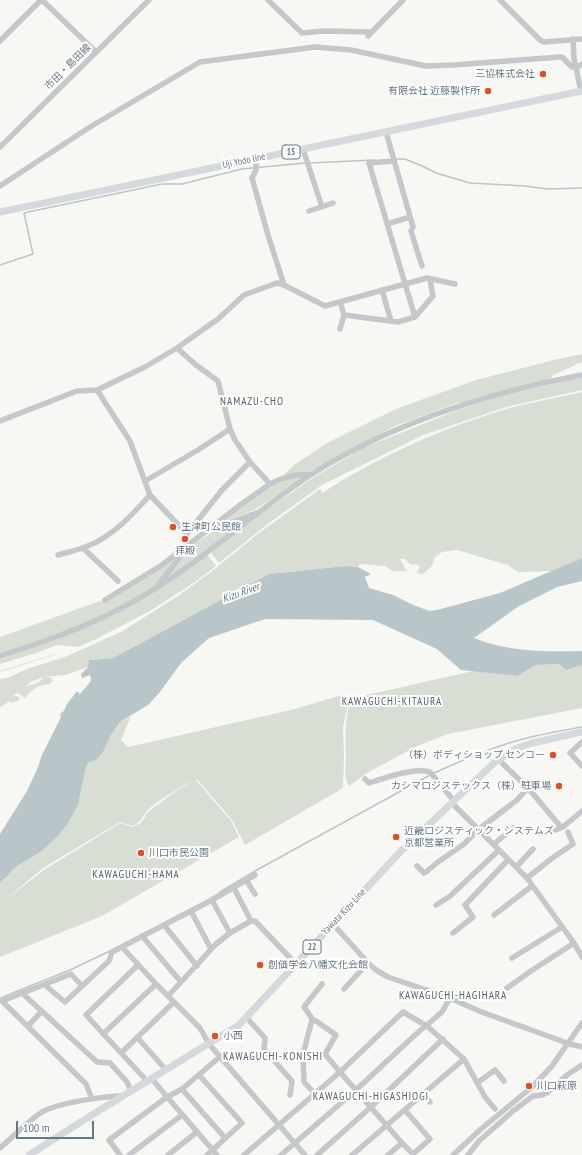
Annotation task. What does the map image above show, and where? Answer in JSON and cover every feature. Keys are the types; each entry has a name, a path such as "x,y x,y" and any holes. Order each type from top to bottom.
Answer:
{"main road":[{"name":"Uji Yodo line","path":"0,212 581,92"},
{"name":"Yawata Kizu Line","path":"29,1155 239,1025 401,851 453,802 482,772 517,748 532,743 582,732"}],"street":[{"path":"0,41 42,0 96,52"},
{"name":"市田・島田線","path":"0,147 149,0"},
{"path":"268,0 302,33 324,30 369,34 403,0"},
{"path":"500,0 540,40 544,42 582,39"},
{"path":"573,39 576,67 581,92"},
{"path":"0,186 90,127 200,62 315,47 351,50 426,66 562,57 572,67 582,64"},
{"path":"386,132 413,227 411,231 422,266"},
{"path":"303,149 322,206"},
{"path":"256,159 256,170 252,178 284,285"},
{"path":"394,162 369,163 415,317"},
{"path":"309,211 333,203"},
{"path":"387,224 410,217"},
{"path":"0,420 77,391 97,390 145,367 177,348 218,319 244,295 277,283 284,285 325,306 427,278 455,284"},
{"path":"344,315 398,322 415,317 433,296 430,278"},
{"path":"382,290 391,321"},
{"path":"340,302 344,315 340,329"},
{"path":"177,348 196,365 218,381 230,429 235,440 250,462 270,484"},
{"path":"0,656 38,644 77,629 112,613 156,588 208,553 258,513 312,474 360,447 408,425 454,407 503,392 582,375"},
{"path":"97,390 130,441 150,495 187,534"},
{"path":"145,481 198,450 230,429"},
{"path":"187,534 222,490 250,462"},
{"path":"105,600 162,565 270,484 296,475 312,474"},
{"path":"58,555 84,548 100,540 134,513 150,495"},
{"path":"156,588 156,586 197,538 205,535 213,529 253,513 258,513"},
{"path":"187,534 192,533 197,538"},
{"path":"84,548 118,581"},
{"path":"582,742 570,753 582,766"},
{"path":"503,764 528,788 577,842"},
{"path":"364,779 369,783 420,770 430,772 453,802 527,878 574,943 582,957"},
{"path":"417,866 424,873 426,872 456,850 479,829 517,800 528,788"},
{"path":"550,832 562,827 582,811"},
{"path":"494,844 513,828"},
{"path":"527,878 573,844 568,832"},
{"path":"516,867 532,848"},
{"path":"436,905 449,897 499,850"},
{"path":"453,933 474,916 465,906 508,860"},
{"path":"45,985 65,1002 109,961 112,952 212,900 255,875"},
{"path":"246,880 255,894"},
{"path":"494,915 532,886"},
{"path":"234,888 251,921"},
{"path":"212,900 230,932"},
{"path":"191,911 211,949"},
{"path":"168,996 211,949 230,932 251,921 255,921 296,964"},
{"path":"333,924 368,963 388,977 450,998 479,1011 567,1043 582,1047"},
{"path":"164,925 197,966"},
{"path":"512,958 562,927"},
{"path":"142,936 181,982"},
{"path":"507,988 574,943"},
{"path":"122,947 200,1028 209,1044 221,1056 305,1155"},
{"path":"344,989 368,963"},
{"path":"138,965 86,1015 121,1053 167,1097 215,1153"},
{"path":"82,986 71,974 2,1001 86,1084 92,1099"},
{"path":"103,1034 156,984"},
{"path":"315,1094 304,1082 303,1054 312,1020 304,1007 322,984"},
{"path":"22,993 97,1062 110,1063 127,1082 131,1091"},
{"path":"281,1155 356,1090 415,1035 427,1026 442,1012 450,998"},
{"path":"121,1053 174,1002"},
{"path":"28,1026 42,1011"},
{"path":"244,1155 340,1072 403,1012 427,1026 464,1059 485,1096 495,1109"},
{"path":"246,1018 265,1038 264,1049 292,1080 290,1095"},
{"path":"312,1020 316,1021 336,1035 325,1054 412,1154 430,1139 404,1110"},
{"path":"453,1155 532,1087 552,1066 582,1023"},
{"path":"137,1037 166,1070"},
{"path":"317,1155 371,1107 443,1039"},
{"path":"120,1155 109,1140 167,1097 182,1090 221,1056"},
{"path":"352,1155 464,1059"},
{"path":"468,1155 479,1141 517,1107 533,1096 542,1095 548,1092 567,1075 582,1065"},
{"path":"477,1083 495,1070 504,1081"},
{"path":"198,1075 242,1123 225,1138 215,1153 206,1155"},
{"path":"182,1090 225,1138"},
{"path":"423,1094 430,1102"},
{"path":"0,1148 42,1112 53,1107 107,1096 123,1096"},
{"path":"130,1155 182,1115"},
{"path":"168,1155 197,1132"},
{"path":"388,1155 402,1143"}],"shaded area":[{"path":"582,354 582,362 553,375 550,380 454,404 395,426 311,471 297,472 282,477 294,465 327,443 396,409 476,380"},
{"path":"582,377 582,390 506,407 423,435 322,485 269,523 219,563 211,553 260,514 314,477 363,448 458,410 501,396"},
{"path":"582,392 582,558 553,571 518,572 508,565 457,550 442,552 435,557 432,566 423,574 417,573 420,566 416,564 411,565 405,559 400,559 407,571 393,571 385,566 360,564 358,567 346,566 269,574 113,658 90,660 88,667 66,675 49,677 53,680 50,684 42,685 36,688 25,698 18,693 13,695 19,697 19,700 11,703 10,701 0,707 0,679 7,678 27,669 65,657 121,632 178,596 211,572 259,533 320,489 322,493 383,458 425,438 468,421 513,407","holes":["45,677 39,682 25,687 31,682"]},
{"path":"306,476 256,509 214,527 270,486 296,477"},
{"path":"252,514 164,581 197,542 211,533"},
{"path":"182,553 152,589 113,611 73,629 0,654 0,637 100,601 105,601"},
{"path":"207,554 216,566 195,582 150,611 78,647 57,645 0,664 0,659 53,641 97,622"},
{"path":"58,653 57,654 0,672 0,671"},
{"path":"559,664 566,670 582,665 582,708 448,734 417,746 367,773 349,786 345,772 346,728 349,699 473,671 517,676 536,665"},
{"path":"339,696 345,698 347,708 343,727 343,788 245,845 232,820 197,779 196,780 231,821 239,837 102,916 0,957 0,882 17,866 42,851 67,825 78,805 86,767 89,762 103,752 111,735 120,722 131,716 121,740 128,747 291,710","holes":["194,781 176,791 148,812 141,823 132,827 120,823 44,870 4,901 43,868 120,822 132,826 136,824 156,803 176,790"]}],"water":[{"name":"Kizu River","path":"582,558 582,581 557,587 519,606 474,638 487,643 513,649 582,651 582,665 566,670 559,664 536,665 517,676 461,670 437,649 373,620 265,619 209,638 181,663 160,692 148,705 120,722 111,735 103,752 96,760 89,762 86,767 78,805 67,825 56,838 42,851 17,866 0,882 0,834 27,791 41,757 61,717 60,715 77,691 80,694 91,681 90,675 82,678 81,674 88,667 89,660 113,658 269,574 346,566 358,567 371,574 365,577 369,588 393,595 413,605 430,611 500,593"}],"waterway":[{"path":"395,159 405,159 436,173 470,183 525,186 547,189 582,188"},
{"path":"309,163 375,160"},
{"path":"0,265 33,254 24,213 162,184 182,184 242,169 305,163"},
{"path":"434,773 494,748 518,740 582,727"},
{"path":"220,892 255,871 430,775"},
{"path":"0,998 70,970 110,951"}],"place":[{"name":"三協株式会社","path":"543,74"},
{"name":"有限会社 近藤製作所","path":"488,91"},
{"name":"生津町公民館","path":"173,527"},
{"name":"拝殿","path":"185,539"},
{"name":"（株）ボディショップ センコー","path":"553,755"},
{"name":"カシマロジステックス（株）駐車場","path":"559,786"},
{"name":"近畿ロジスティック・システムズ 京都営業所","path":"396,837"},
{"name":"川口市民公園","path":"141,853"},
{"name":"創価学会八幡文化会館","path":"260,965"},
{"name":"小西","path":"215,1036"},
{"name":"川口萩原","path":"529,1086"}],"district":[{"name":"NAMAZU-CHO","path":"252,402"},
{"name":"KAWAGUCHI-KITAURA","path":"392,702"},
{"name":"KAWAGUCHI-HAMA","path":"136,875"},
{"name":"KAWAGUCHI-HAGIHARA","path":"453,996"},
{"name":"KAWAGUCHI-KONISHI","path":"273,1057"},
{"name":"KAWAGUCHI-HIGASHIOGI","path":"371,1097"}]}
